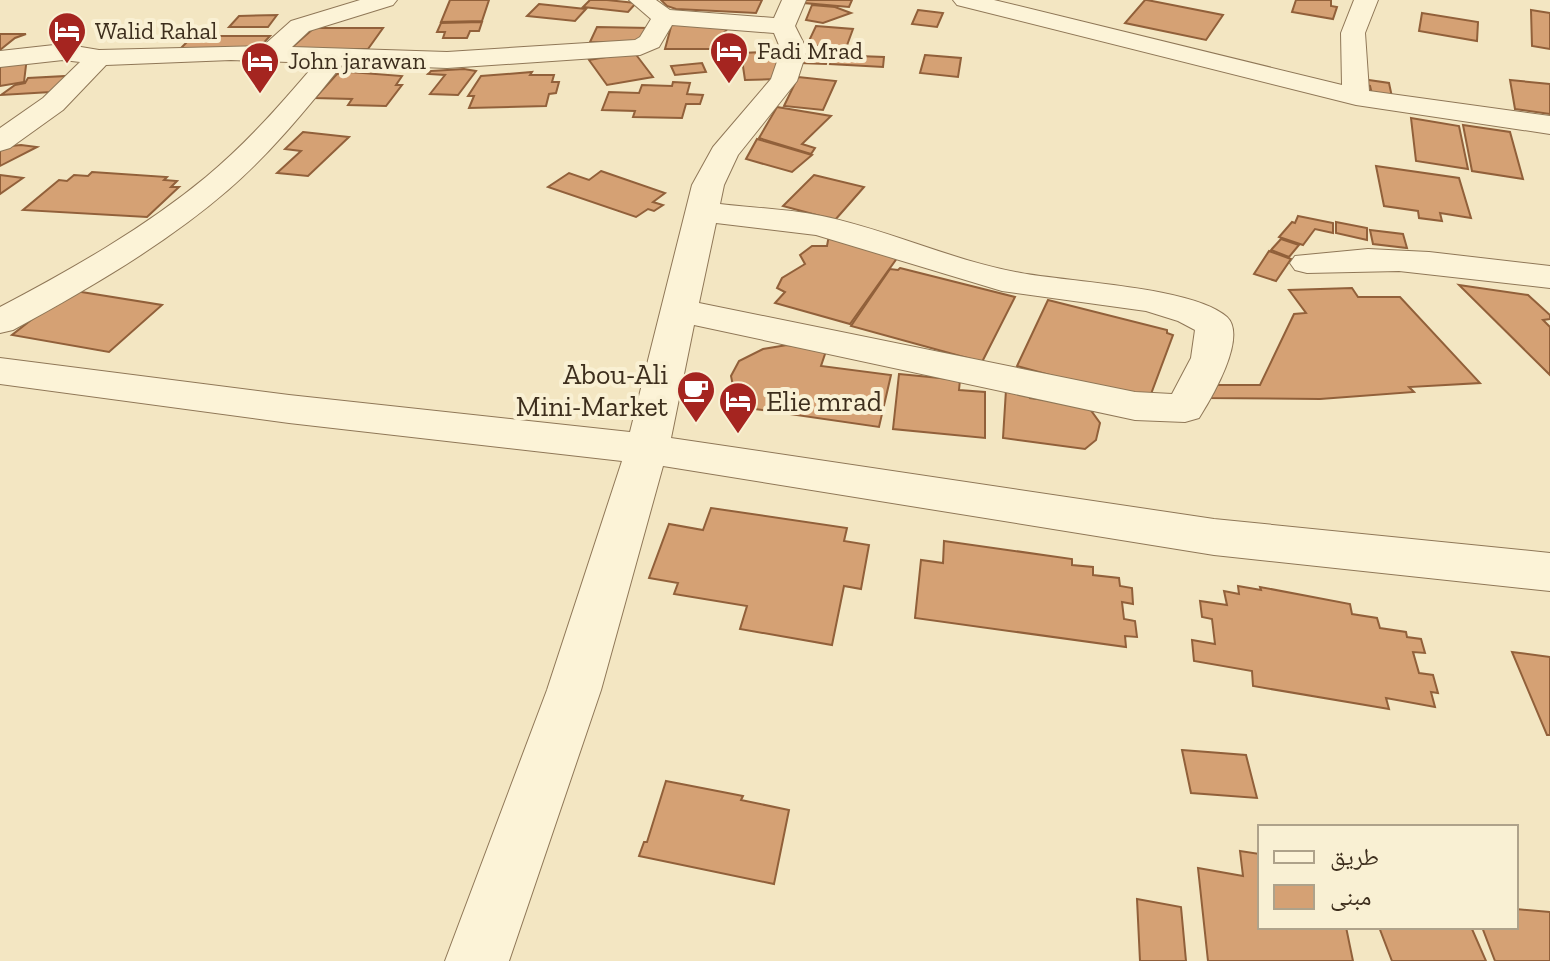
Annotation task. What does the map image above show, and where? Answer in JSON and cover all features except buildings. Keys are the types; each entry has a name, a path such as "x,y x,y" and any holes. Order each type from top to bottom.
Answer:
{"street":[{"path":"269,54 300,26 385,0"},
{"path":"477,961 574,690 647,449 708,185 724,153 784,81 794,50 789,13 664,17 641,0"},
{"path":"965,0 1356,97 1550,125"},
{"path":"1356,97 1353,33 1366,0"},
{"path":"0,59 45,52 99,58 201,53 447,60 635,49 650,42 664,17"},
{"path":"0,322 131,246 193,201 271,132 335,57"},
{"path":"0,142 53,104 99,58"},
{"path":"678,310 1135,406 1185,408 1216,339 1214,325 1191,313 1150,301 1015,283 819,225 700,212"},
{"path":"1307,263 1345,259 1424,262 1550,277"},
{"path":"0,371 289,409 647,449 1214,537 1550,572"}],"place":[{"name":"Walid Rahal","path":"67,65"},
{"name":"Fadi Mrad","path":"729,85"},
{"name":"John jarawan","path":"260,95"},
{"name":"Abou-Ali Mini-Market","path":"696,424"},
{"name":"Elie mrad","path":"738,435"}]}
